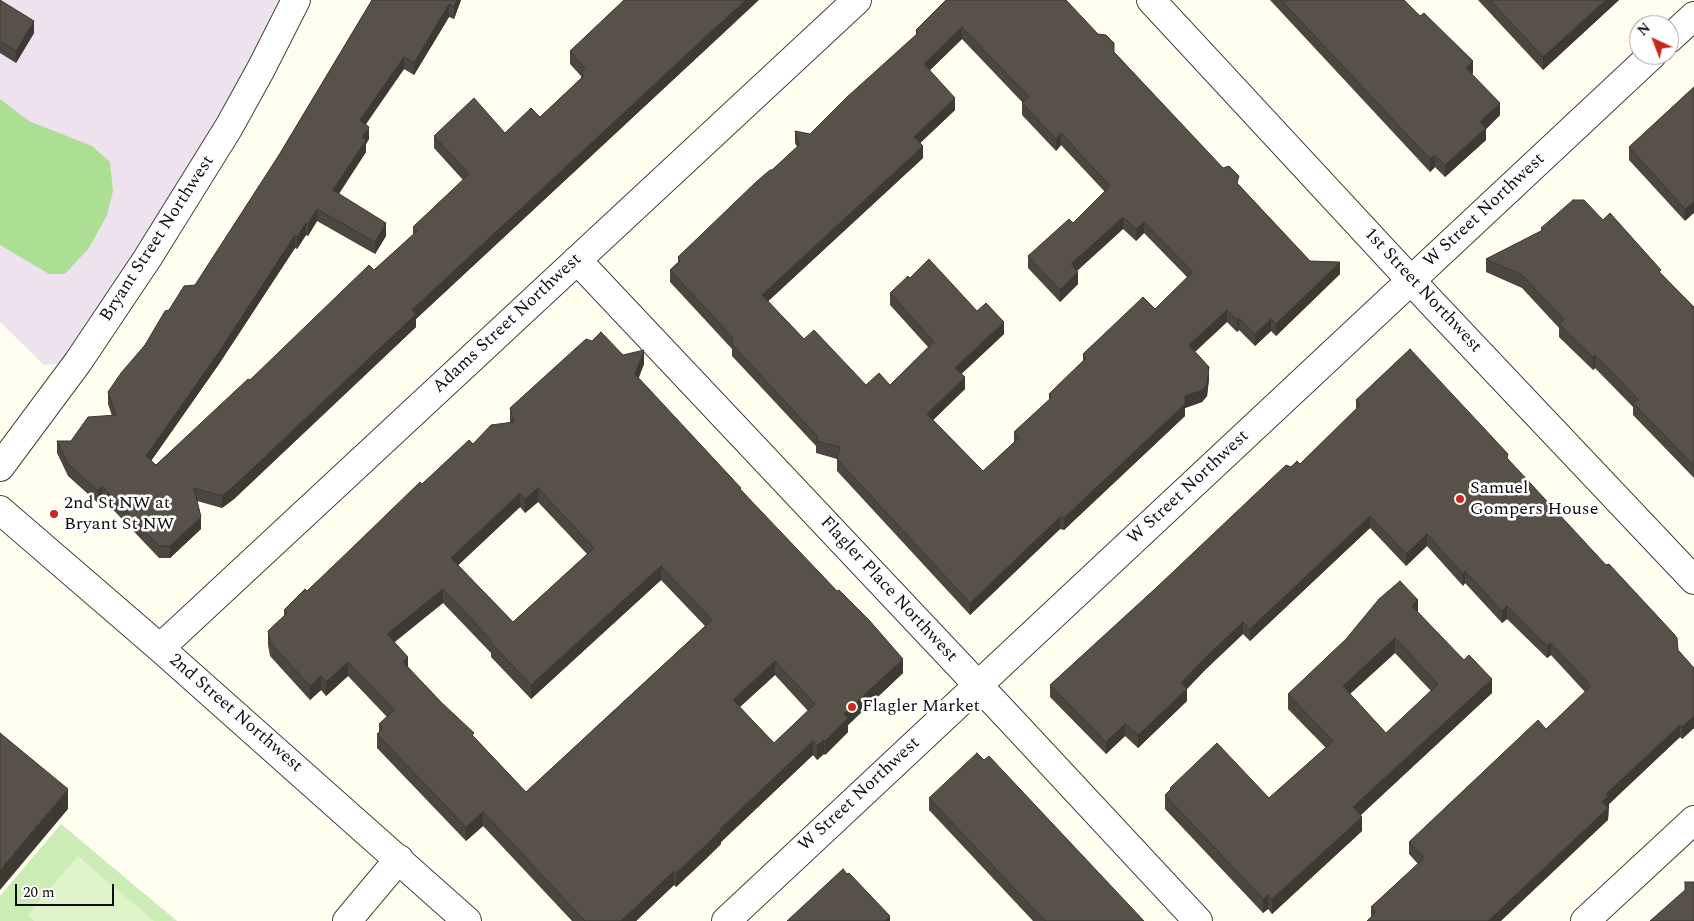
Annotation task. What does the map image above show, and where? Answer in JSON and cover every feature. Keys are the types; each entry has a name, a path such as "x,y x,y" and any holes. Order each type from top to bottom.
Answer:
{"street":[{"name":"Bryant Street Northwest","path":"0,467 83,354 172,220 229,127 296,0"},
{"name":"Adams Street Northwest","path":"160,648 857,0"},
{"name":"1st Street Northwest","path":"1151,0 1694,580"},
{"path":"1679,30 1694,16"},
{"name":"W Street Northwest","path":"726,921 1641,65"},
{"name":"Flagler Place Northwest","path":"577,260 1198,921"},
{"name":"2nd Street Northwest","path":"0,510 160,648 467,921"},
{"path":"1585,921 1694,820"},
{"path":"347,921 399,859"}],"shaded area":[{"path":"0,0 288,0 78,362 44,365 0,322"}],"green space":[{"path":"0,99 29,121 92,146 110,162 113,191 107,215 89,248 65,274 49,274 0,245"},
{"path":"61,824 177,921 0,921 0,896"},
{"path":"78,856 154,921 34,921 27,915"}],"building":[{"path":"0,0 34,21 16,51 0,41"},
{"path":"372,0 457,0 454,7 449,4 414,63 404,57 360,120 369,127 362,137 366,140 333,190 386,223 375,242 317,209 297,237 295,235 219,352 146,456 156,465 248,379 250,380 369,265 374,270 417,231 413,227 469,174 434,136 474,98 505,133 531,108 540,117 584,76 581,72 585,69 570,51 624,0 745,0 412,310 416,314 234,486 222,496 194,488 201,517 170,546 159,546 102,486 98,491 68,464 57,441 71,441 88,417 116,415 108,392 121,373 145,345 165,311 169,310 184,286 195,285 279,155"},
{"path":"946,0 1066,0 1098,34 1106,35 1114,43 1114,52 1223,168 1229,166 1239,176 1237,183 1310,261 1340,262 1276,324 1271,319 1255,334 1239,318 1237,320 1227,310 1189,345 1209,367 1207,384 1202,390 1185,396 1185,404 1064,518 1060,517 970,603 837,459 840,447 816,441 817,436 732,344 733,338 670,270 680,261 678,257 756,182 799,145 795,131 810,134 847,97 918,33 916,30","holes":["962,27 1029,97 1022,103 1056,139 1061,133 1110,186 1073,223 1069,219 1028,256 1060,290 1078,272 1071,264 1123,217 1136,229 1144,222 1193,272 1155,309 1143,297 1083,354 1086,358 1049,394 1052,397 1014,432 1019,438 983,471 927,414 965,377 955,368 1004,322 986,303 977,311 929,259 910,278 908,276 890,293 934,342 890,385 879,373 866,385 814,330 804,339 762,295 923,146 914,137 955,98 924,64"]},
{"path":"1281,0 1404,0 1420,16 1424,13 1473,61 1466,68 1500,103 1480,122 1486,128 1445,165 1435,155 1430,159"},
{"path":"1490,0 1606,0 1543,57"},
{"path":"1694,87 1694,201 1685,209 1629,147"},
{"path":"1573,200 1584,200 1603,220 1610,213 1661,270 1659,272 1694,307 1694,466 1633,403 1638,399 1595,355 1593,357 1559,324 1564,320 1522,275 1486,259 1543,230 1541,228"},
{"path":"601,332 623,355 644,350 635,374 740,489 837,591 839,590 869,620 903,659 844,714 848,718 825,741 817,746 813,741 720,829 706,845 676,873 674,871 621,921 585,921 483,812 466,827 377,734 383,728 379,724 394,710 348,662 326,682 321,676 310,686 270,642 268,631 287,613 284,610 305,589 307,591 420,482 422,484 469,440 473,444 491,425 514,422 510,408 586,339 592,341","holes":["538,488 594,548 513,622 451,558 520,493 525,499","661,566 712,620 526,792 472,735 474,733 403,662 408,657 387,634 443,589 531,685","775,661 815,704 774,743 733,700"]},
{"path":"1410,349 1508,454 1507,458 1606,565 1609,564 1674,634 1677,638 1678,650 1694,668 1694,716 1682,727 1680,725 1606,794 1609,796 1602,802 1608,808 1488,921 1367,921 1376,912 1371,907 1424,858 1409,842 1538,720 1546,729 1591,686 1551,643 1547,646 1507,606 1502,611 1465,571 1463,574 1427,534 1406,554 1370,516 1250,629 1243,622 1181,683 1187,689 1138,735 1125,724 1106,742 1050,685 1286,465 1291,467 1297,461 1300,464 1360,405 1356,400"},
{"path":"1400,581 1418,600 1412,606 1464,660 1469,655 1492,679 1353,807 1362,817 1272,899 1268,895 1263,899 1165,795 1217,743 1269,798 1333,741 1288,694 1346,639 1379,599","holes":["1395,638 1438,684 1386,733 1343,686"]},
{"path":"0,733 68,789 0,870"},
{"path":"977,753 984,760 989,756 1144,921 1045,921 929,798"},
{"path":"843,869 890,916 885,921 787,921"},
{"path":"1685,882 1694,882 1694,921 1650,921 1685,890"}],"place":[{"name":"Samuel Gompers House","path":"1460,499"},
{"name":"2nd St NW at Bryant St NW","path":"54,514"},
{"name":"Flagler Market","path":"852,707"}]}
